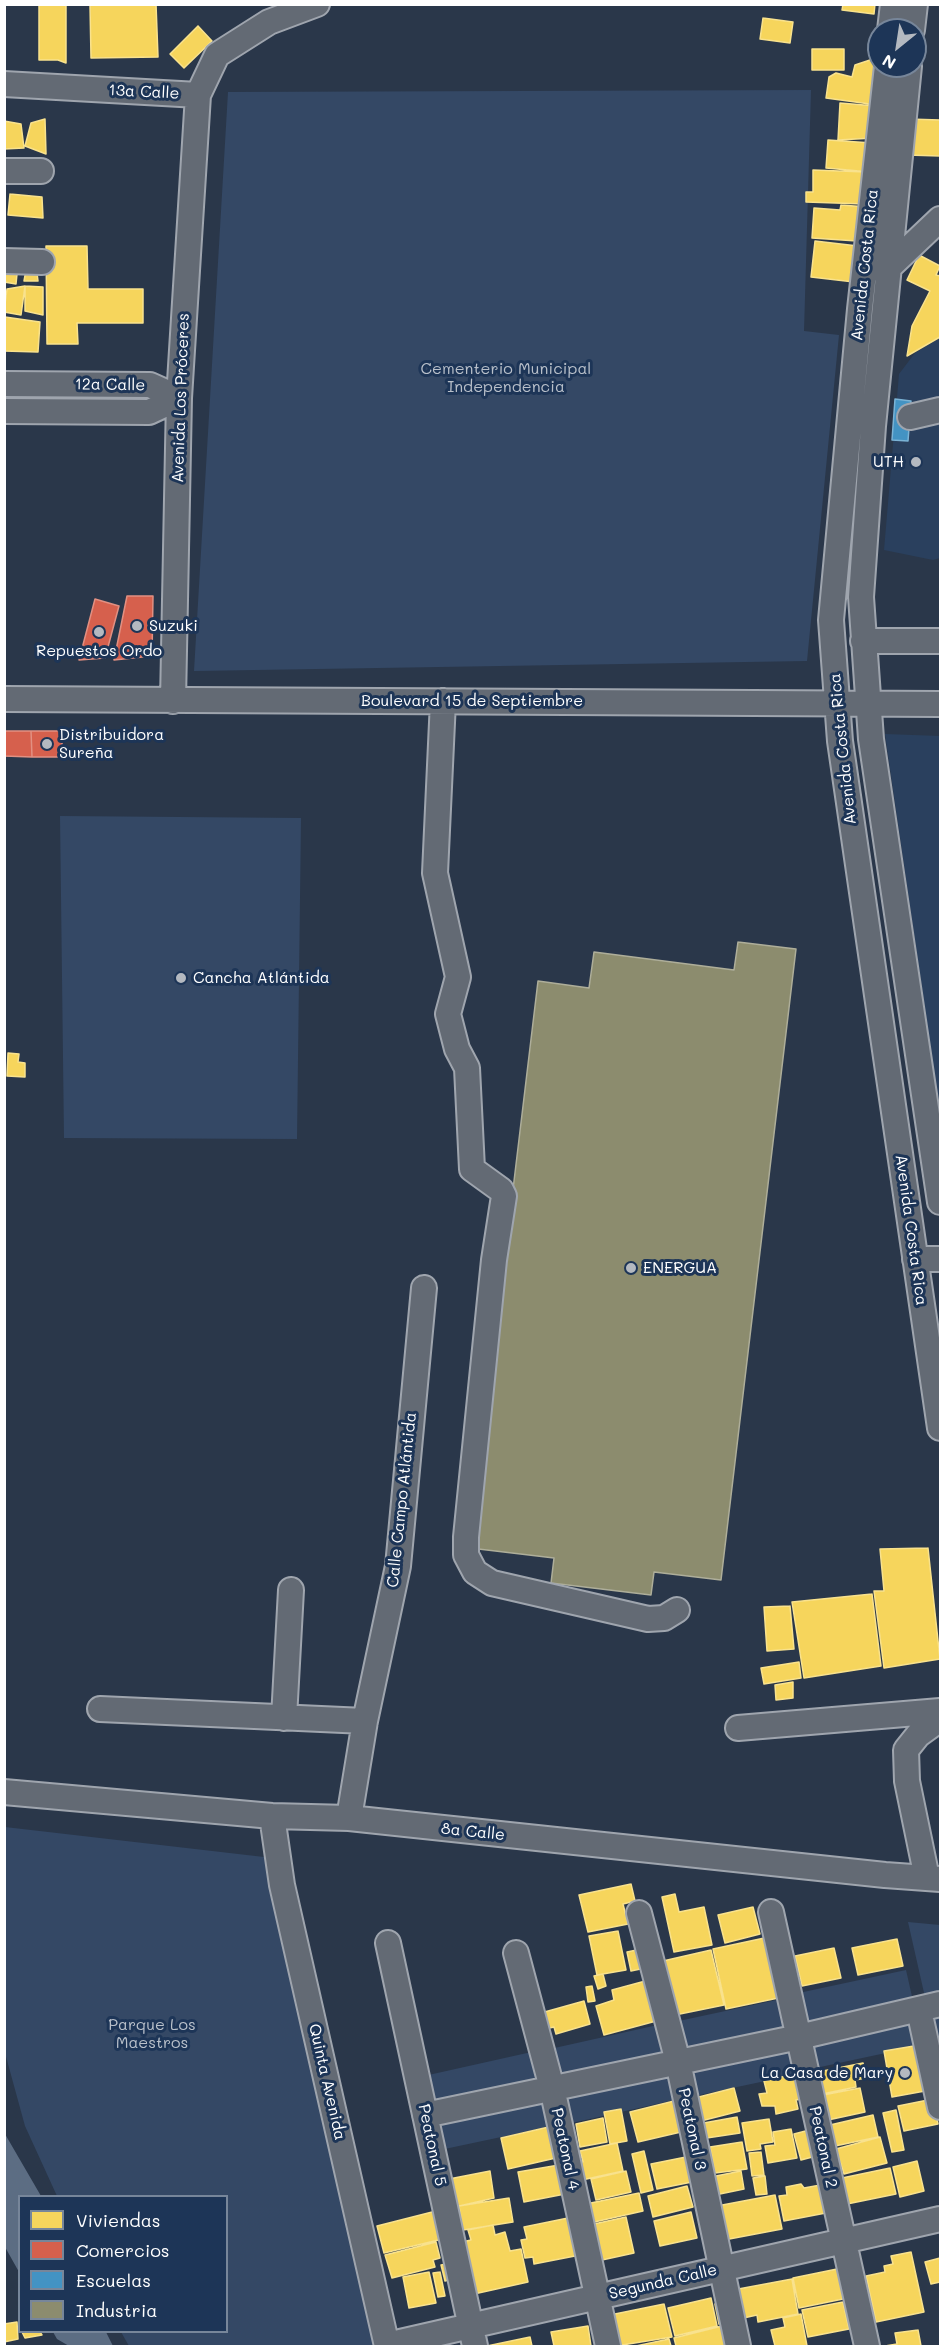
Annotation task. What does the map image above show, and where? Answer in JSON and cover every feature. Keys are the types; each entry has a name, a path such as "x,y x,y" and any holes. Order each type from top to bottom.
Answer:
{"street":[{"name":"13a Calle","path":"4,84 198,95 217,55 269,22 317,4"},
{"name":"Avenida Costa Rica","path":"886,78 862,286 831,620 840,741 940,1428"},
{"name":"Avenida Costa Rica","path":"908,78 890,268 892,421 861,597 871,739 940,1202"},
{"name":"Avenida Los Próceres","path":"173,701 179,398 198,95"},
{"path":"4,171 41,171"},
{"path":"862,286 890,268 940,219"},
{"path":"4,261 42,262"},
{"name":"12a Calle","path":"4,384 150,385 179,398"},
{"name":"12a Calle","path":"4,411 149,412 179,398"},
{"path":"892,421 940,410"},
{"path":"863,641 940,641"},
{"name":"Boulevard 15 de Septiembre","path":"4,699 940,704"},
{"path":"443,701 435,873 458,968 458,977 448,1014 457,1049 467,1068 472,1169 501,1190 504,1196 494,1260 466,1555 475,1572 492,1583 648,1619 664,1618 677,1610"},
{"path":"915,1259 940,1259"},
{"name":"Calle Campo Atlántida","path":"349,1818 364,1721 398,1566 424,1288"},
{"path":"284,1718 291,1590"},
{"path":"100,1709 364,1721"},
{"path":"738,1728 940,1711"},
{"path":"934,1879 907,1781 906,1750 918,1735 940,1719"},
{"name":"8a Calle","path":"4,1792 272,1816 349,1818 934,1879"},
{"name":"Quinta Avenida","path":"272,1816 282,1885 387,2346"},
{"name":"Peatonal 2","path":"771,1912 867,2346"},
{"name":"Peatonal 3","path":"639,1913 678,2061 738,2346"},
{"name":"Peatonal 5","path":"388,1943 473,2336"},
{"name":"Peatonal 4","path":"516,1953 552,2088 608,2346"},
{"path":"426,2115 799,2037 930,2007 940,2107"},
{"name":"Segunda Calle","path":"387,2346 473,2336 597,2297 940,2219"}],"shaded area":[{"name":"UTH","path":"940,338 940,558 933,560 884,550 899,374 915,353"},
{"path":"885,734 940,736 940,1113"},
{"path":"5,2134 40,2195 18,2195 18,2270 5,2247"},
{"path":"54,2333 106,2333 113,2346 69,2346 57,2339"}],"green space":[{"name":"Cementerio Municipal Independencia","path":"811,90 804,331 839,335 807,661 194,671 228,92"},
{"name":"Cancha Atlántida","path":"60,816 301,818 297,1139 64,1138"},
{"name":"Parque Los Maestros","path":"5,1827 264,1857 374,2346 129,2346 122,2333 228,2333 228,2195 57,2195 25,2126 5,2053"},
{"path":"908,1922 940,1925 940,2036 934,2037"},
{"path":"906,1970 923,2045 811,2069 794,1994"},
{"path":"786,1998 803,2073 690,2097 674,2022"},
{"path":"662,2024 679,2099 567,2124 550,2049"},
{"path":"536,2051 553,2126 440,2150 424,2076"}],"building: Viviendas":[{"path":"39,4 66,4 66,63 58,60 39,60"},
{"path":"156,4 158,57 91,58 90,5"},
{"path":"843,4 875,4 874,14 842,10"},
{"path":"763,18 793,22 790,43 760,39"},
{"path":"198,26 212,41 184,68 170,54"},
{"path":"812,49 844,49 844,70 812,70"},
{"path":"867,61 867,78 878,78 877,105 826,98 829,77 836,73 852,77 855,65"},
{"path":"840,103 876,106 874,138 838,140"},
{"path":"45,119 46,154 25,146 31,123"},
{"path":"908,119 940,120 940,156 907,155"},
{"path":"4,121 21,124 24,148 4,149"},
{"path":"828,140 872,143 870,172 826,168"},
{"path":"813,170 866,172 865,204 806,202 806,192 813,192"},
{"path":"10,194 42,197 43,218 8,215"},
{"path":"841,205 867,207 857,241 812,238 814,208 840,210"},
{"path":"815,241 858,246 854,282 811,277"},
{"path":"46,246 87,246 88,289 143,289 143,323 77,323 78,344 47,344"},
{"path":"919,255 940,266 936,275 940,276 940,337 907,356 912,326 930,291 907,280"},
{"path":"26,270 37,273 38,281 24,281"},
{"path":"4,272 17,274 16,284 4,282"},
{"path":"25,286 43,287 43,315 25,311"},
{"path":"25,286 21,315 4,312 7,289"},
{"path":"5,317 40,322 38,352 4,351"},
{"path":"8,1053 19,1054 18,1062 25,1063 25,1077 7,1076"},
{"path":"928,1548 940,1659 884,1668 874,1591 884,1591 880,1549"},
{"path":"872,1594 881,1666 804,1678 792,1602"},
{"path":"790,1606 794,1649 767,1651 764,1607"},
{"path":"799,1662 801,1678 764,1684 761,1668"},
{"path":"793,1682 793,1698 776,1700 775,1685"},
{"path":"631,1884 635,1901 623,1904 628,1924 588,1932 579,1895"},
{"path":"675,1894 679,1912 704,1907 712,1945 674,1952 662,1897"},
{"path":"753,1907 760,1934 725,1943 718,1915"},
{"path":"618,1931 626,1970 597,1975 589,1936"},
{"path":"769,1937 783,1997 726,2009 713,1949"},
{"path":"897,1939 903,1966 858,1975 852,1948"},
{"path":"646,1948 650,1967 631,1971 627,1952"},
{"path":"834,1948 841,1978 802,1986 795,1956"},
{"path":"711,1950 724,2005 675,2015 663,1961"},
{"path":"603,1974 606,1986 598,1989 594,1976"},
{"path":"649,1980 660,2020 604,2035 596,2006 614,2000 612,1990"},
{"path":"592,1986 595,2001 588,2002 586,1987"},
{"path":"584,2001 590,2024 556,2034 554,2027 545,2029 541,2013"},
{"path":"920,2045 925,2091 892,2097 884,2051"},
{"path":"863,2063 866,2078 855,2080 856,2087 822,2094 818,2072"},
{"path":"800,2073 806,2098 796,2100 798,2109 776,2114 775,2106 762,2106 759,2094 767,2093 764,2081"},
{"path":"734,2088 740,2111 697,2122 691,2099"},
{"path":"860,2088 865,2112 828,2120 823,2095"},
{"path":"933,2099 938,2124 904,2131 898,2106"},
{"path":"674,2101 681,2132 638,2142 630,2112"},
{"path":"621,2109 627,2141 610,2144 604,2112"},
{"path":"896,2110 904,2150 892,2152 883,2113"},
{"path":"873,2115 878,2137 835,2146 830,2125"},
{"path":"737,2117 740,2133 700,2139 698,2124"},
{"path":"603,2118 607,2142 580,2147 576,2124"},
{"path":"769,2119 773,2142 760,2144 761,2149 747,2151 742,2123"},
{"path":"553,2126 560,2157 508,2169 501,2138"},
{"path":"817,2128 824,2154 801,2160 794,2134"},
{"path":"791,2129 797,2158 768,2163 765,2146 775,2145 773,2132"},
{"path":"880,2137 887,2163 844,2174 836,2149"},
{"path":"742,2142 747,2169 715,2173 710,2147"},
{"path":"617,2143 623,2171 582,2180 578,2163 583,2162 580,2151"},
{"path":"644,2151 653,2190 641,2193 632,2154"},
{"path":"761,2152 764,2175 752,2176 749,2153"},
{"path":"691,2156 697,2181 657,2189 651,2164"},
{"path":"917,2161 924,2191 900,2197 893,2167"},
{"path":"559,2165 565,2194 524,2202 518,2172"},
{"path":"890,2168 896,2194 847,2204 842,2178"},
{"path":"490,2171 494,2198 455,2207 449,2179"},
{"path":"626,2171 631,2192 596,2200 591,2179"},
{"path":"741,2171 744,2189 715,2195 711,2177"},
{"path":"765,2176 767,2194 756,2195 753,2178"},
{"path":"801,2184 804,2188 826,2184 831,2212 784,2221 779,2196 787,2195 786,2187"},
{"path":"687,2186 693,2207 653,2217 648,2196"},
{"path":"639,2193 643,2211 590,2223 586,2204"},
{"path":"775,2195 782,2229 724,2240 717,2206"},
{"path":"509,2198 513,2222 463,2230 459,2206"},
{"path":"440,2210 447,2238 384,2253 377,2226"},
{"path":"691,2212 697,2238 660,2246 654,2221"},
{"path":"626,2217 634,2253 602,2260 594,2224"},
{"path":"568,2218 575,2256 534,2264 533,2257 525,2258 521,2240 527,2239 524,2227"},
{"path":"493,2225 495,2235 505,2232 510,2251 521,2249 528,2282 474,2294 462,2242 471,2240 468,2230"},
{"path":"436,2242 440,2258 433,2260 435,2267 392,2278 385,2255"},
{"path":"911,2252 924,2312 876,2322 866,2276 885,2272 884,2266 893,2264 891,2256"},
{"path":"940,2258 940,2282 931,2284 925,2262"},
{"path":"451,2263 455,2278 445,2281 441,2265"},
{"path":"837,2269 843,2299 799,2308 793,2278"},
{"path":"429,2272 436,2303 409,2308 403,2277"},
{"path":"440,2272 445,2296 438,2297 433,2273"},
{"path":"792,2279 798,2314 758,2322 757,2315 739,2319 733,2290"},
{"path":"711,2298 717,2326 675,2336 668,2308"},
{"path":"724,2302 728,2322 719,2324 715,2304"},
{"path":"843,2302 849,2329 808,2337 802,2310"},
{"path":"664,2304 672,2337 616,2346 610,2315"},
{"path":"801,2314 807,2346 775,2346 771,2330 785,2327 783,2318"},
{"path":"17,2322 18,2339 4,2342 4,2324"},
{"path":"588,2326 591,2346 554,2346 551,2332"},
{"path":"722,2326 727,2346 676,2346 674,2338"},
{"path":"918,2330 921,2346 885,2346 897,2344 895,2333"},
{"path":"22,2333 41,2333 42,2335 25,2338"},
{"path":"530,2337 532,2346 487,2346"},
{"path":"669,2339 671,2346 636,2346"}],"building: Comercios":[{"name":"Suzuki","path":"127,596 153,596 152,656 114,660"},
{"name":"Repuestos Ordo","path":"95,599 119,606 105,658 79,660"},
{"path":"4,731 31,731 32,757 4,756"},
{"name":"Distribuidora Sureña","path":"31,731 62,731 62,757 32,757"}],"building: Escuelas":[{"path":"895,399 911,401 908,441 892,440"}],"building: Industria":[{"name":"ENERGUA","path":"738,942 796,949 721,1580 654,1572 651,1595 551,1583 554,1558 470,1548 538,981 589,988 594,952 734,970"}],"place":[{"name":"UTH","path":"916,462"},
{"name":"Suzuki","path":"137,626"},
{"name":"Repuestos Ordo","path":"99,632"},
{"name":"Distribuidora Sureña","path":"47,744"},
{"name":"Cancha Atlántida","path":"181,978"},
{"name":"ENERGUA","path":"631,1268"},
{"name":"La Casa de Mary","path":"905,2073"}]}
